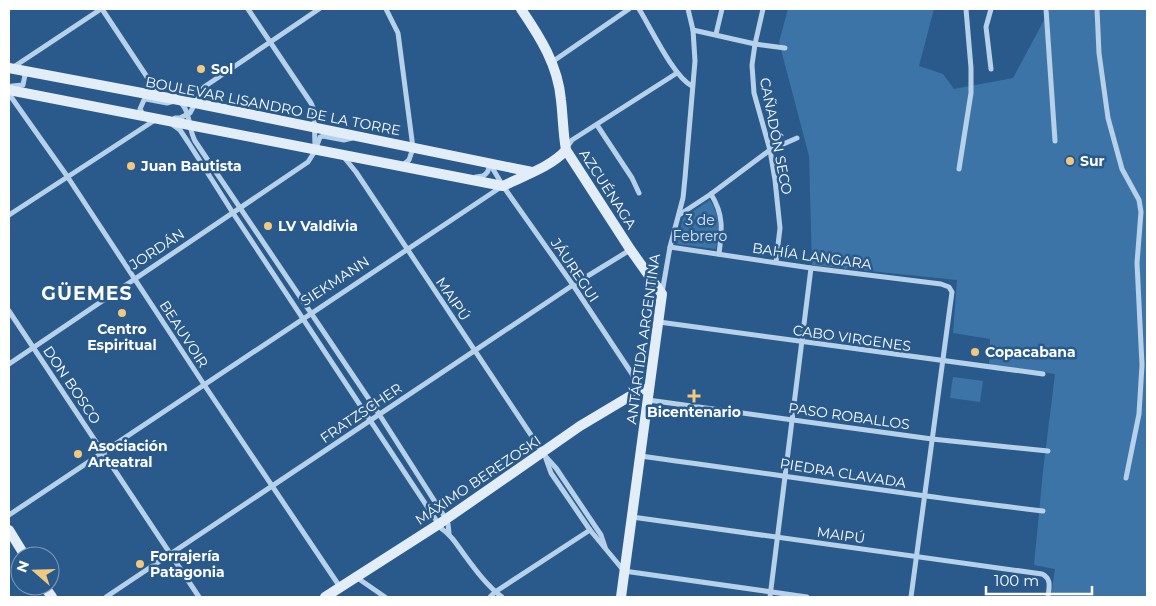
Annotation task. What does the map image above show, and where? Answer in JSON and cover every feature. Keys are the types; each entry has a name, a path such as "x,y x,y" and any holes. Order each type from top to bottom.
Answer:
{"street":[{"path":"9,86 17,87 23,85 24,75 12,69 101,9 161,97"},
{"path":"248,9 312,103 314,110 315,151"},
{"path":"9,215 67,176 160,120 163,116 180,118 188,115 204,87 319,9"},
{"path":"386,9 398,33 412,148 409,160 400,166"},
{"name":"AZCUÉNAGA","path":"521,9 542,39 552,62 561,99 563,136 566,150 630,249 662,294"},
{"path":"552,62 629,9"},
{"path":"639,9 678,73 692,86"},
{"name":"ANTÁRTIDA ARGENTINA","path":"621,597 646,393 670,247 679,215 685,178 695,61 693,30 688,9"},
{"path":"716,34 722,9"},
{"name":"CAÑADÓN SECO","path":"763,9 755,44 752,80 770,150 775,180 780,228 776,262"},
{"path":"960,169 971,93 966,9"},
{"path":"991,9 986,28 991,69"},
{"path":"1046,9 1055,140"},
{"path":"1097,9 1099,53 1108,118 1122,169 1138,200 1141,212 1137,263 1142,365 1139,414 1126,478"},
{"path":"693,30 755,44 785,48"},
{"name":"BOULEVAR LISANDRO DE LA TORRE","path":"12,69 195,103 532,172"},
{"name":"SIEKMANN","path":"9,516 205,386 310,313 503,186 560,156 572,140 678,73"},
{"path":"9,92 503,186"},
{"name":"BEAUVOIR","path":"9,92 340,586"},
{"path":"144,117 140,109 146,99 167,103 178,100 184,106 195,141 379,414 442,521 442,528 449,533 495,592 502,597"},
{"path":"160,120 180,130 303,318 442,521"},
{"path":"597,125 632,178 639,193"},
{"name":"JORDÁN","path":"9,364 308,162 322,136 344,140 354,137"},
{"path":"679,215 711,194 770,150 797,138"},
{"name":"MAIPÚ","path":"342,155 350,163 475,352 544,454 556,468 601,535 606,547"},
{"path":"444,175 460,173 479,177 489,170 489,164"},
{"name":"JÁUREGUI","path":"489,164 646,393"},
{"path":"711,194 718,206 721,220 719,254"},
{"name":"BAHÍA LANGARA","path":"670,247 811,268 941,284 949,287 952,292 943,362"},
{"name":"FRATZSCHER","path":"106,597 371,419 630,249"},
{"path":"771,595 811,268"},
{"name":"DON BOSCO","path":"9,311 199,597"},
{"name":"CABO VIRGENES","path":"658,322 1043,374"},
{"path":"911,597 943,362"},
{"name":"PASO ROBALLOS","path":"646,393 792,420 932,439 1048,451"},
{"name":"MÁXIMO BEREZOSKI","path":"325,597 544,454 580,426 646,393"},
{"name":"MAIPÚ","path":"544,454 551,473 590,530 624,571"},
{"name":"PIEDRA CLAVADA","path":"639,456 1043,511"},
{"name":"MAIPÚ","path":"632,517 1042,574 1050,580 1048,597"},
{"path":"9,530 19,546"},
{"path":"490,597 590,530"},
{"path":"624,571 771,595 807,597"},
{"path":"355,577 384,597"}],"green space":[{"path":"788,9 934,9 919,66 943,74 954,89 1013,78 1050,9 1147,9 1147,597 1051,597 1055,569 1034,565 1055,374 989,364 990,339 953,333 957,280 812,265 809,156 779,42"},
{"name":"3 de Febrero","path":"710,200 716,212 718,224 716,249 677,244 683,218"},
{"path":"953,377 983,381 980,402 950,398"}],"place":[{"name":"Sol","path":"201,69"},
{"name":"Sur","path":"1070,161"},
{"name":"Juan Bautista","path":"131,166"},
{"name":"LV Valdivia","path":"268,226"},
{"name":"Centro Espiritual","path":"122,313"},
{"name":"Copacabana","path":"975,352"},
{"name":"Bicentenario","path":"694,396"},
{"name":"Asociación Arteatral","path":"78,454"},
{"name":"Forrajería Patagonia","path":"140,564"}],"district":[{"name":"GÜEMES","path":"87,293"}]}
